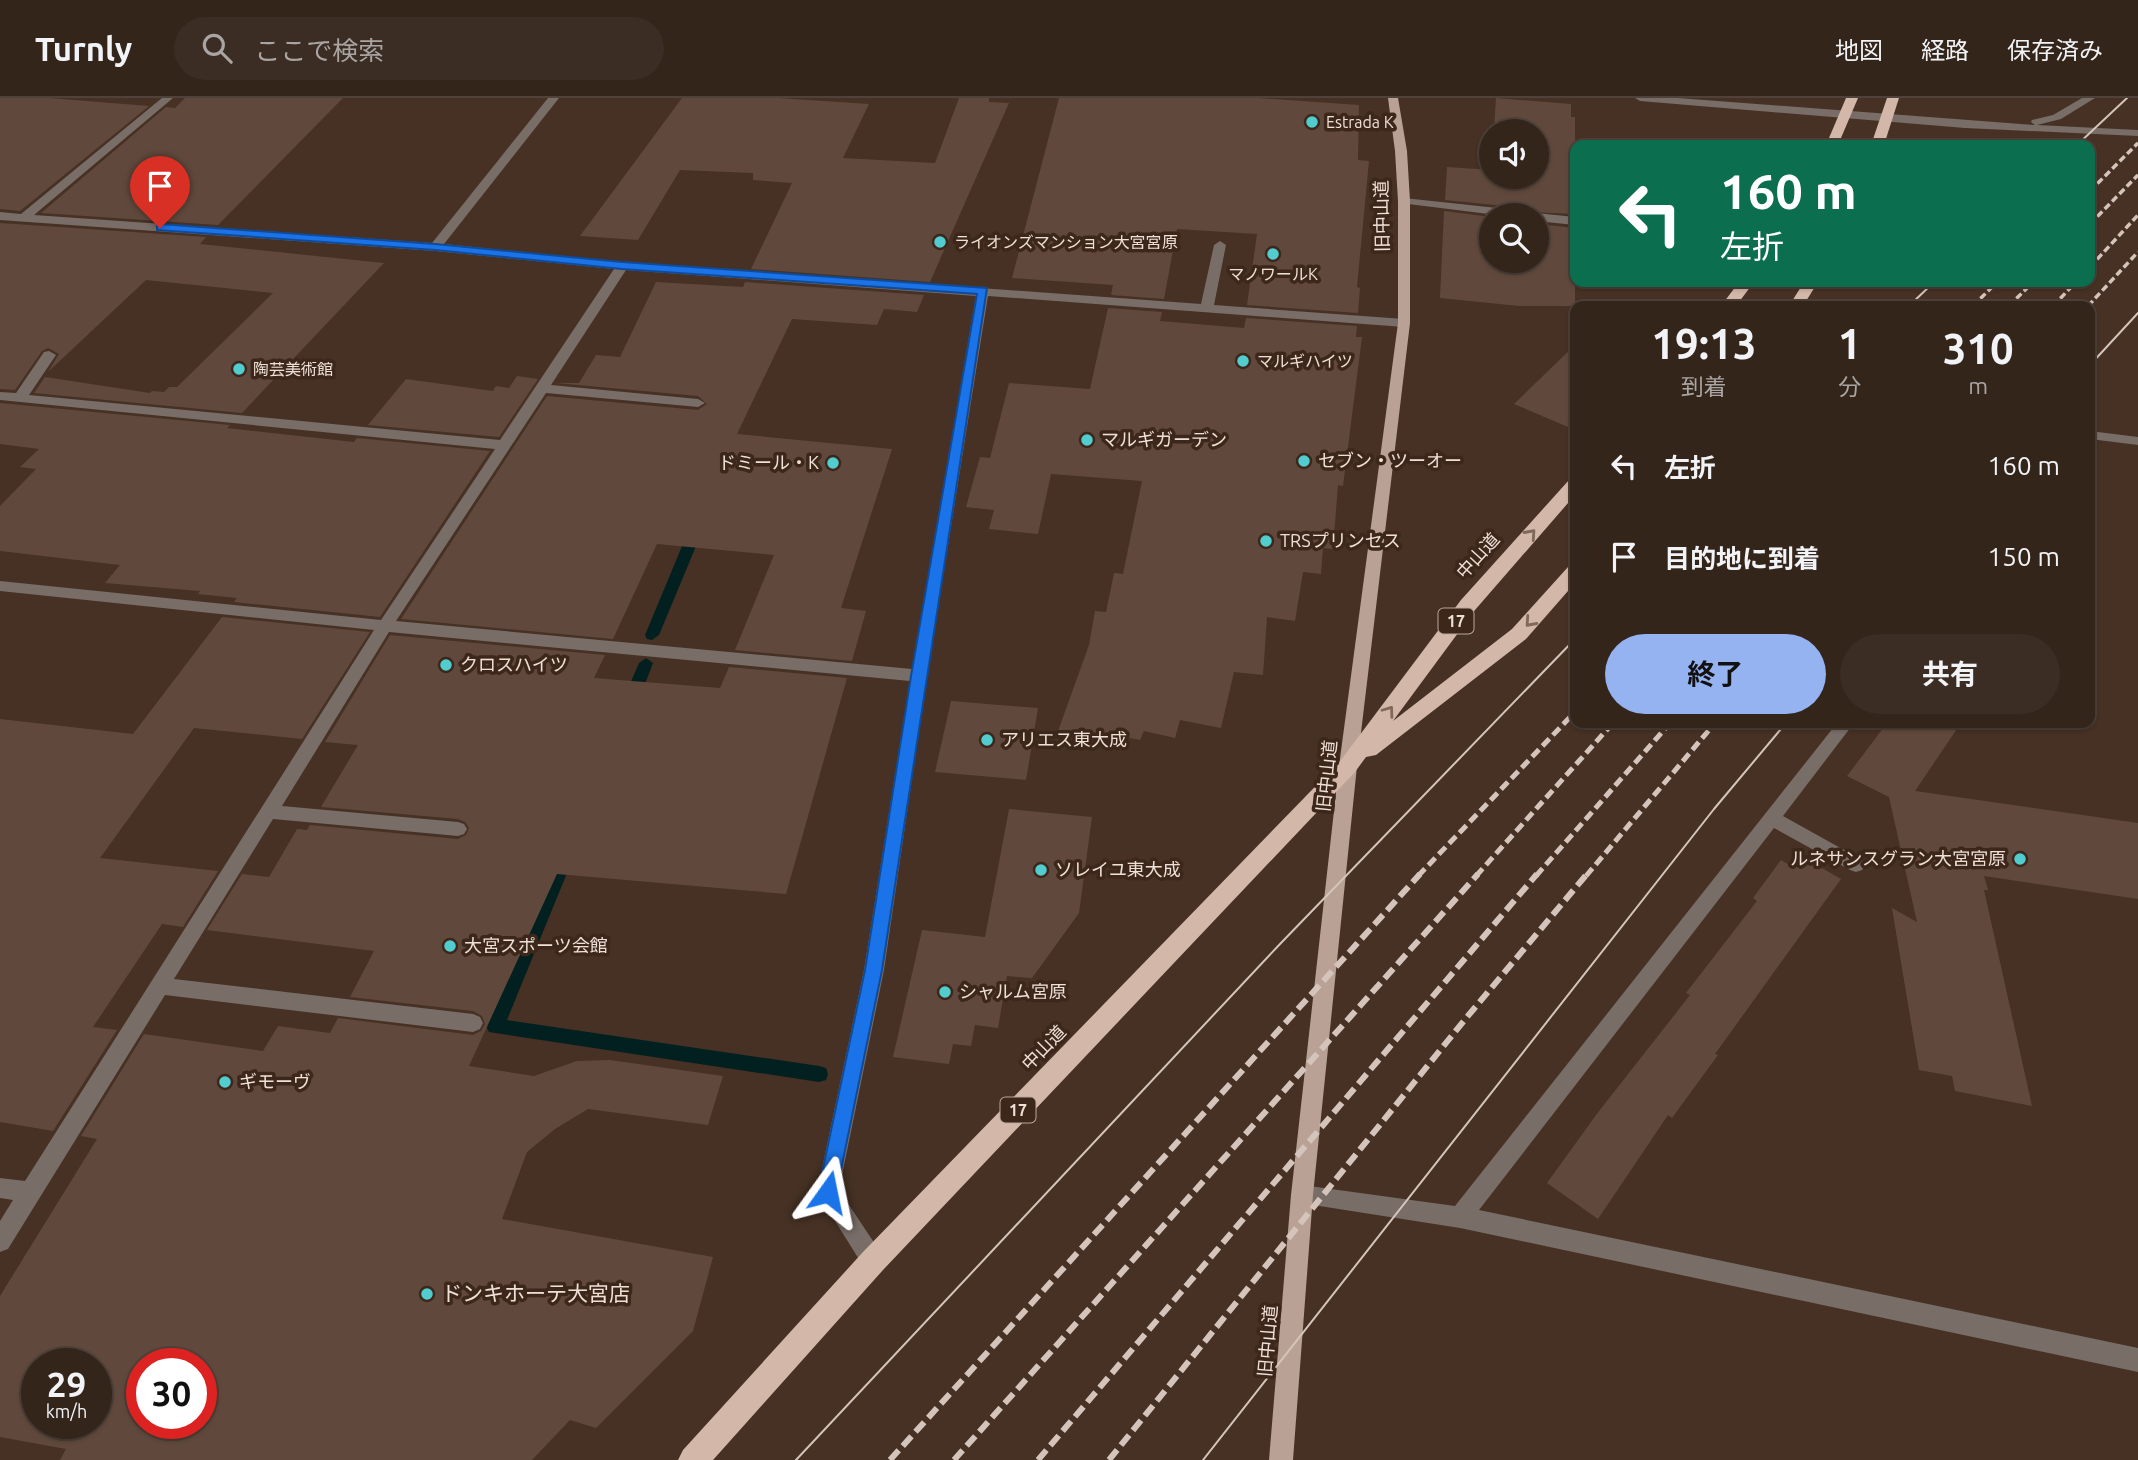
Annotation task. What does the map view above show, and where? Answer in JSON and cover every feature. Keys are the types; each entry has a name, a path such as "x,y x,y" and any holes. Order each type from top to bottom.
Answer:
{"highway":[{"path":"1834,140 1853,98"},
{"path":"1879,140 1894,98"},
{"path":"1732,301 1743,287"},
{"name":"中山道","path":"693,1460 873,1261 1348,766 1468,605 1570,490"},
{"name":"中山道","path":"1348,766 1519,634 1570,577"}],"main road":[{"name":"旧中山道","path":"1281,1460 1302,1195 1348,766 1404,323 1404,201 1393,98"}],"street":[{"path":"23,218 168,98"},
{"path":"435,247 554,98"},
{"path":"1640,98 1965,125 2138,132"},
{"path":"2024,126 2057,117 2090,98"},
{"path":"1404,201 1479,210"},
{"path":"0,216 435,247 622,265 1404,323"},
{"path":"1549,218 1570,220"},
{"path":"1207,308 1220,245"},
{"path":"0,1241 385,626 622,265"},
{"path":"873,1261 828,1192 874,970 919,676 983,291"},
{"path":"20,398 49,355"},
{"path":"540,388 698,403"},
{"path":"0,396 502,445"},
{"path":"2095,436 2138,440"},
{"path":"0,586 385,626 919,676"},
{"path":"0,597 23,589"},
{"path":"1460,1217 1842,728"},
{"path":"270,811 458,829"},
{"path":"1771,818 1856,865"},
{"path":"160,986 473,1023"},
{"path":"0,1188 30,1192"},
{"path":"1302,1195 1460,1217 2138,1360"}],"building":[{"path":"0,98 49,98 149,106 20,211 0,209"},
{"path":"185,98 343,98 218,225 41,213 166,107 175,108"},
{"path":"682,98 778,98 869,104 843,158 935,163 959,98 989,98 989,102 1009,103 930,282 751,269 792,183 753,180 753,173 680,170 638,240 580,236"},
{"path":"1059,98 1258,98 1359,105 1358,160 1369,161 1357,287 1360,288 1358,313 1247,305 1257,234 1177,229 1164,299 1111,295 1113,285 1012,278"},
{"path":"1496,98 1571,104 1571,117 1575,117 1575,140 1570,140 1570,214 1549,213 1549,203 1479,203 1445,200 1447,167 1479,169 1479,189 1549,189 1549,119 1495,119"},
{"path":"1444,211 1479,215 1479,273 1549,273 1549,225 1570,227 1570,287 1575,287 1575,301 1570,301 1570,306 1519,306 1440,298"},
{"path":"0,223 206,237 200,244 384,263 242,413 34,393 45,377 150,393 177,387 273,293 146,280 48,372 59,354 48,348 42,351 15,390 0,389"},
{"path":"656,282 743,287 745,282 924,295 917,312 884,309 877,325 792,319 737,434 892,449 841,608 866,611 852,661 735,650 774,555 657,544 613,639 401,619 547,396 698,410 707,404 698,396 556,383 579,383 596,355 620,357"},
{"path":"1108,308 1162,312 1160,321 1244,328 1246,318 1357,326 1356,337 1362,337 1343,486 1338,485 1333,549 1323,548 1321,574 1303,572 1295,621 1267,617 1263,675 1234,672 1221,728 1180,720 1175,738 1144,731 1140,740 1115,735 1113,741 1058,731 1089,645 1095,611 1106,612 1114,573 1123,574 1142,481 1051,474 1038,534 989,529 994,510 966,507 980,457 990,458 1009,383 1090,389"},
{"path":"1570,350 1570,428 1514,404"},
{"path":"517,376 538,379 499,437 368,425 406,379 493,391 496,386 509,388"},
{"path":"0,403 230,425 227,428 354,442 357,438 490,451 380,617 234,602 237,598 198,594 200,591 105,583 120,565 0,551 0,506 36,469 20,467 39,449 0,444"},
{"path":"222,617 370,632 302,739 194,728 100,858 218,871 183,927 162,924 93,1027 117,1030 53,1131 0,1122 0,719 133,734"},
{"path":"390,635 605,655 594,678 720,688 729,667 847,678 786,894 557,874 469,1066 534,1076 577,1061 610,1060 723,1076 708,1125 588,1109 555,1129 527,1152 502,1219 713,1257 693,1331 596,1428 570,1420 532,1460 60,1460 66,1449 0,1437 0,1296 97,1139 81,1136 144,1034 263,1051 278,1026 330,1033 338,1018 473,1035 481,1031 485,1024 482,1016 473,1011 350,997 374,951 207,930 242,874 269,877 297,829 307,830 310,825 458,839 466,835 469,828 465,822 458,819 321,807 358,745 325,742"},
{"name":"アリエス東大成","path":"951,701 1038,708 1026,780 935,772"},
{"path":"1883,728 1958,728 1915,791 2138,823 2138,899 1984,876 1988,890 1984,890 2032,1106 1955,1091 1952,1076 1919,1070 1892,908 1917,922 1889,797 1847,776"},
{"path":"1009,809 1092,817 1079,913 1032,978 1007,976 998,1028 975,1025 971,1046 953,1044 949,1064 893,1057 922,930 985,937"},
{"path":"1803,857 1841,879 1672,1118 1668,1115 1598,1219 1547,1183 1596,1115 1690,995 1686,993 1757,901 1753,898 1781,860 1795,868"}],"waterway":[{"path":"652,635 697,527"},
{"path":"631,700 646,663"},
{"path":"566,856 495,1026 819,1074"}],"tram line":[{"path":"2082,140 2127,98"},
{"path":"1914,301 1929,287"},
{"path":"2095,360 2138,313"},
{"path":"796,1460 1280,944 1570,644"},
{"path":"1203,1460 1714,809 1782,728"}],"railway":[{"path":"2095,186 2138,143"},
{"path":"2095,219 2138,175"},
{"path":"2095,262 2138,215"},
{"path":"2093,301 2138,252"},
{"path":"1978,301 1992,287"},
{"path":"2014,301 2028,287"},
{"path":"2058,301 2071,287"},
{"path":"1418,876 1570,717"},
{"path":"1476,876 1609,728"},
{"path":"1536,876 1666,728"},
{"path":"1586,876 1711,728"},
{"path":"890,1460 1420,874"},
{"path":"954,1460 1478,874"},
{"path":"1038,1460 1537,874"},
{"path":"1109,1460 1467,1017 1587,874"}],"place":[{"name":"Estrada K","path":"1312,122"},
{"name":"ライオンズマンション大宮宮原","path":"940,242"},
{"name":"マノワールK","path":"1273,254"},
{"name":"マルギハイツ","path":"1243,361"},
{"name":"陶芸美術館","path":"239,369"},
{"name":"マルギガーデン","path":"1087,440"},
{"name":"セブン・ツーオー","path":"1304,461"},
{"name":"ドミール・K","path":"833,463"},
{"name":"TRSプリンセス","path":"1266,541"},
{"name":"クロスハイツ","path":"446,665"},
{"name":"アリエス東大成","path":"987,740"},
{"name":"ルネサンスグラン大宮宮原","path":"2020,859"},
{"name":"ソレイユ東大成","path":"1041,870"},
{"name":"大宮スポーツ会館","path":"450,946"},
{"name":"シャルム宮原","path":"945,992"},
{"name":"ギモーヴ","path":"225,1082"},
{"name":"ドンキホーテ大宮店","path":"427,1294"}],"route":[{"path":"160,228 983,291 919,676 874,970 828,1192"}]}
